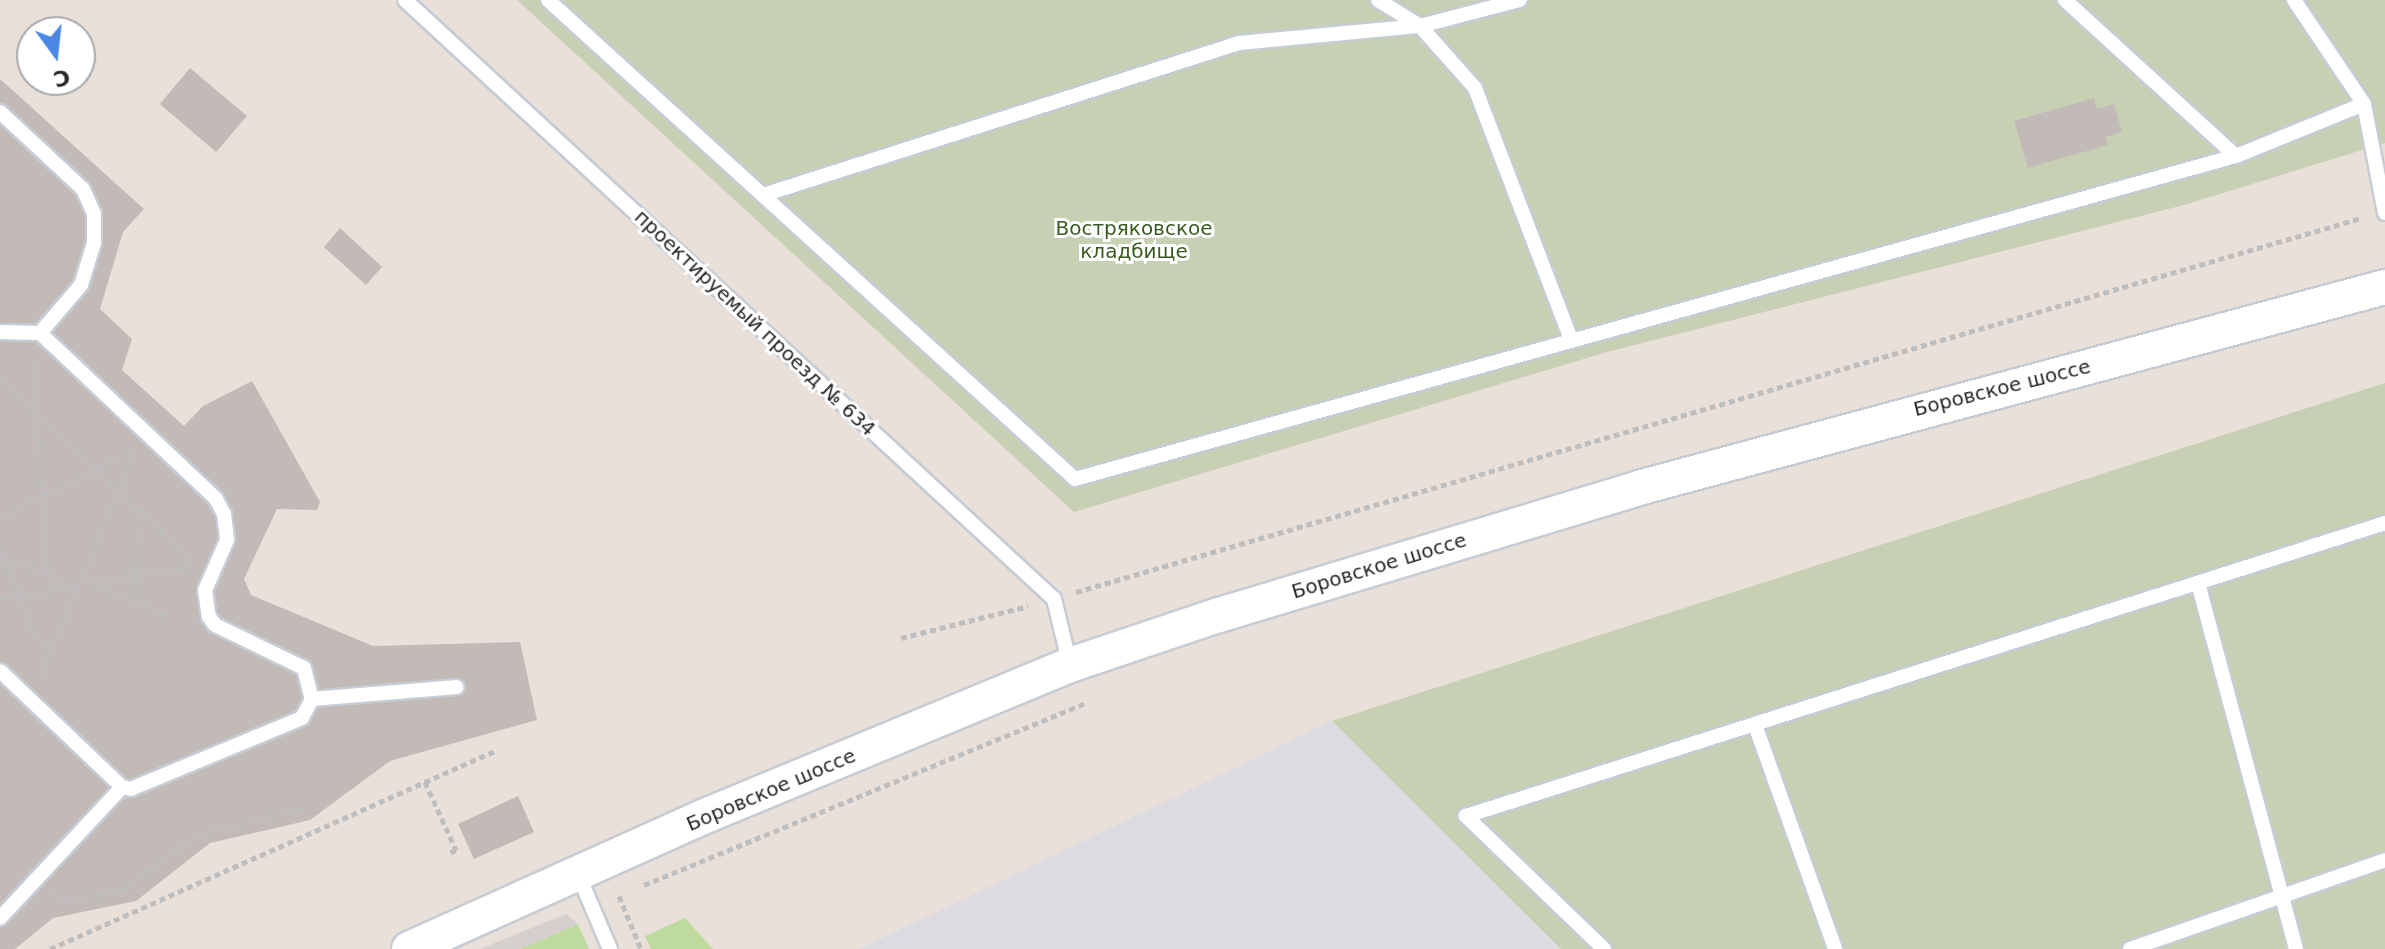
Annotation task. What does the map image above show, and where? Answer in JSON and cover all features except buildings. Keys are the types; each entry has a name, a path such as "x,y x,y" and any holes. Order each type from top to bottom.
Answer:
{"street":[{"name":"Боровское шоссе","path":"409,949 578,873 1070,665 1219,615 1642,487 2385,287"}],"lane":[{"name":"проектируемый проезд № 634","path":"405,0 1054,599"},
{"path":"548,0 1075,479 2236,156 2364,104"},
{"path":"1378,0 1420,26 1475,88 1571,340"},
{"path":"763,195 1239,43 1420,26 1520,0"},
{"path":"2065,0 2236,156"},
{"path":"2294,0 2364,104 2385,212"},
{"path":"0,112 83,189 94,214 94,243 81,285 36,332"},
{"path":"0,332 36,332 216,499 224,514 227,540 205,590 209,617 215,625 304,668 312,699 302,718 142,788 122,787 0,671"},
{"path":"1604,949 1466,816 2385,523"},
{"path":"2198,583 2296,949"},
{"path":"1054,599 1070,665"},
{"path":"312,699 457,687"},
{"path":"1755,725 1835,949"},
{"path":"0,918 122,787"},
{"path":"2130,949 2385,860"},
{"path":"578,873 610,949"}],"path":[{"path":"901,638 1054,599 2385,212"},
{"path":"36,332 37,414 47,574"},
{"path":"0,378 192,564 84,580"},
{"path":"0,518 137,449 84,580 78,587 30,699"},
{"path":"136,508 137,602"},
{"path":"1,553 78,587"},
{"path":"1,553 38,639 51,649"},
{"path":"84,580 172,617"},
{"path":"0,598 78,587"},
{"path":"592,906 1085,703"},
{"path":"50,949 496,750"},
{"path":"425,782 456,850 449,853"},
{"path":"37,879 67,900 122,890 200,834 306,808"},
{"path":"619,896 641,949"}],"shaded area":[{"path":"1332,721 1561,949 860,949"},
{"path":"566,914 578,924 520,949 480,949"}],"green space":[{"name":"Востряковское кладбище","path":"517,0 2385,0 2385,143 2184,205 1607,352 1074,512"},
{"path":"2385,383 2385,949 1561,949 1332,721"},
{"path":"685,918 713,949 651,949 645,936"},
{"path":"578,924 589,949 520,949"}]}
